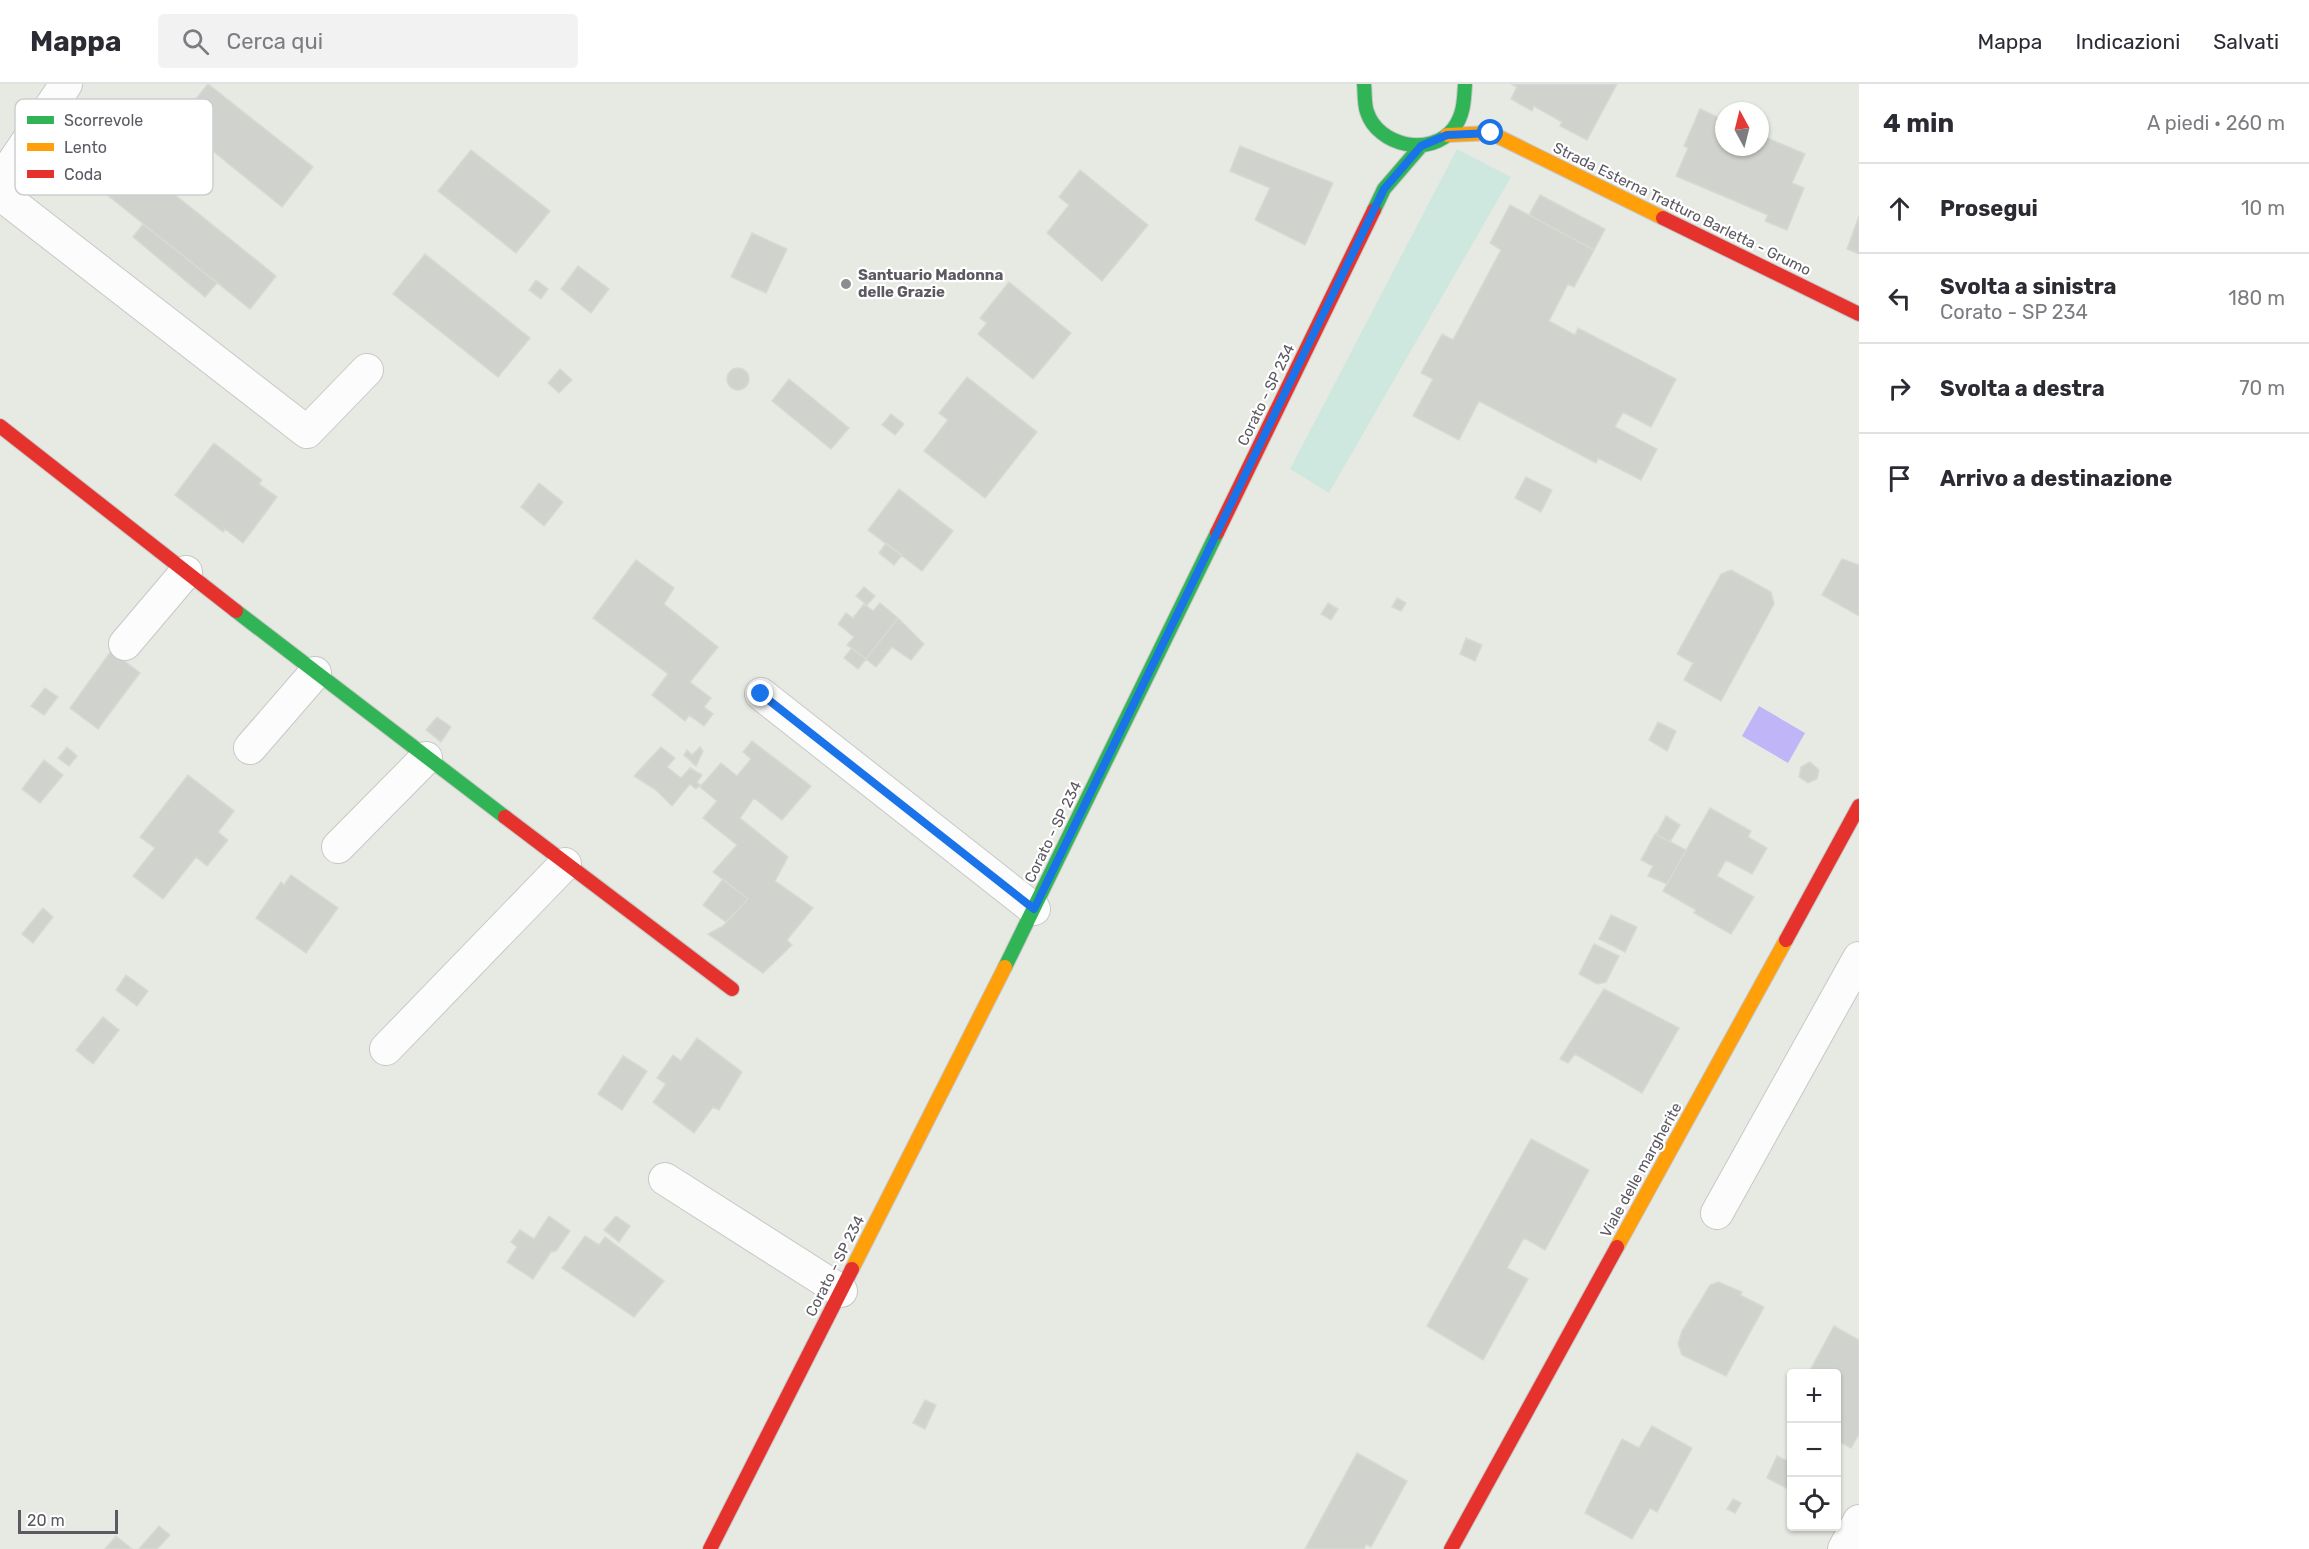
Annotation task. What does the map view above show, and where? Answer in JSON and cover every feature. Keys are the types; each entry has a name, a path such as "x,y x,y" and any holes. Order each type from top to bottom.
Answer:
{"street":[{"path":"56,99 66,84"},
{"path":"1358,84 1363,91 1366,114 1376,128 1388,139 1404,145 1421,146"},
{"path":"1447,135 1456,125 1466,98 1465,84"},
{"name":"Strada Esterna Tratturo Barletta - Grumo","path":"1466,98 1491,133 1859,314"},
{"path":"1376,128 1378,148"},
{"name":"Strada Esterna Tratturo Barletta - Grumo","path":"1447,135 1491,133"},
{"name":"Corato - SP 234","path":"710,1549 1034,909 1384,189 1421,146 1447,135"},
{"path":"0,182 15,160"},
{"path":"1381,169 1384,189"},
{"path":"0,194 307,432 367,370"},
{"path":"0,426 315,673 732,989"},
{"path":"125,644 186,572"},
{"path":"250,748 315,673"},
{"path":"761,694 1034,909"},
{"path":"338,847 426,758"},
{"name":"Viale delle margherite","path":"1450,1549 1859,806"},
{"path":"386,1049 565,864"},
{"path":"1717,1213 1859,958"},
{"path":"665,1179 841,1291"},
{"path":"1844,1549 1859,1521"}],"shaded area":[{"path":"1457,149 1511,177 1329,493 1290,469"},
{"path":"1759,706 1805,733 1788,763 1742,736"}],"building":[{"path":"208,84 313,167 282,207 213,151 213,99 196,99"},
{"path":"1511,84 1617,84 1587,140 1560,126 1562,122 1534,106 1532,111 1511,99 1517,87"},
{"path":"1700,109 1715,116 1715,156 1769,156 1769,139 1805,154 1792,183 1804,188 1787,230 1765,221 1768,215 1676,176 1688,148 1684,146"},
{"path":"1240,146 1333,183 1305,245 1255,220 1270,188 1230,171"},
{"path":"471,150 550,211 516,253 438,191"},
{"path":"1080,170 1148,225 1102,281 1047,233 1069,205 1059,197"},
{"path":"107,195 175,195 276,276 250,309"},
{"path":"1540,195 1605,229 1594,250 1529,215"},
{"path":"1510,205 1594,250 1574,287 1568,284 1549,321 1575,335 1578,328 1676,379 1651,427 1623,412 1615,427 1657,449 1641,480 1598,458 1596,463 1479,401 1459,440 1413,416 1433,379 1421,373 1442,334 1453,340 1501,250 1490,243"},
{"path":"1859,216 1859,254 1847,249"},
{"path":"143,224 217,283 205,297 133,237"},
{"path":"752,233 787,249 766,293 731,277"},
{"path":"425,254 530,338 498,377 393,294"},
{"path":"578,266 609,289 591,313 561,289"},
{"path":"536,280 548,289 541,299 529,290"},
{"path":"1009,282 1071,333 1033,379 978,334 987,323 980,318"},
{"path":"738,368 746,371 749,379 746,387 738,390 730,387 727,379 730,371"},
{"path":"560,369 572,380 559,393 548,383"},
{"path":"967,377 1037,432 985,498 924,451 948,420 939,413"},
{"path":"789,379 849,428 831,449 772,401"},
{"path":"891,414 904,424 895,435 882,425"},
{"path":"214,443 262,480 259,484 277,497 243,543 225,529 223,532 175,495"},
{"path":"1526,477 1552,490 1541,512 1515,498"},
{"path":"539,483 563,502 544,526 521,507"},
{"path":"899,489 953,531 922,571 868,530"},
{"path":"886,543 902,555 894,565 879,553"},
{"path":"1842,559 1859,565 1859,616 1822,595"},
{"path":"636,560 674,588 664,604 718,647 690,682 711,698 704,707 713,714 704,726 689,715 685,721 652,695 668,674 593,618"},
{"path":"1731,570 1771,592 1774,604 1721,701 1684,680 1693,663 1677,654 1721,574"},
{"path":"864,587 875,596 867,605 856,596"},
{"path":"1397,598 1406,603 1401,611 1392,607"},
{"path":"880,603 898,618 866,659 847,645 854,637 838,624 846,613 853,618 864,604 873,611"},
{"path":"1328,603 1338,609 1331,620 1321,614"},
{"path":"898,618 924,644 911,660 892,647 876,667 866,659"},
{"path":"1466,638 1482,645 1475,661 1460,654"},
{"path":"852,648 866,659 858,669 844,658"},
{"path":"111,651 140,673 98,729 70,708"},
{"path":"45,688 58,697 44,715 31,706"},
{"path":"437,717 451,727 441,742 426,730"},
{"path":"1658,722 1676,731 1667,751 1649,740"},
{"path":"752,741 811,786 782,820 754,798 740,818 788,857 775,881 813,908 787,940 792,945 763,973 708,934 723,926 748,899 713,872 737,845 703,818 717,801 700,787 721,763 737,776 751,759 743,752"},
{"path":"67,747 77,756 69,766 58,758"},
{"path":"661,747 675,758 667,767 681,778 690,768 702,775 697,782 700,785 696,789 690,784 672,806 656,790 634,776"},
{"path":"700,747 703,751 696,766 684,755 687,750 692,755"},
{"path":"44,760 63,775 40,803 22,789"},
{"path":"1810,762 1819,770 1817,779 1808,783 1799,777 1801,767"},
{"path":"188,775 234,811 218,832 228,840 207,866 196,857 163,899 133,876 155,848 140,837"},
{"path":"1710,808 1751,831 1748,837 1767,848 1752,874 1726,860 1717,876 1754,897 1731,934 1694,913 1696,910 1663,891"},
{"path":"1666,816 1680,825 1670,842 1656,835"},
{"path":"1655,834 1686,850 1667,884 1648,876 1653,866 1641,860"},
{"path":"291,875 338,908 306,953 256,918 281,882 284,885"},
{"path":"723,879 748,899 726,922 703,905"},
{"path":"43,908 53,917 33,943 22,934"},
{"path":"1611,915 1637,927 1625,952 1599,939"},
{"path":"1594,944 1619,956 1606,982 1597,984 1579,974"},
{"path":"126,975 148,991 137,1006 116,990"},
{"path":"1604,989 1679,1028 1642,1093 1575,1054 1568,1063 1560,1059"},
{"path":"103,1017 119,1030 93,1064 76,1050"},
{"path":"697,1038 742,1072 719,1110 713,1107 694,1133 653,1102 666,1084 657,1078 673,1055 681,1061"},
{"path":"623,1056 647,1071 622,1110 598,1094"},
{"path":"1531,1139 1589,1170 1545,1250 1524,1238 1507,1268 1528,1279 1483,1360 1427,1326"},
{"path":"549,1216 570,1231 556,1251 551,1252 533,1279 507,1262 517,1247 511,1242 520,1230 534,1239"},
{"path":"616,1216 630,1226 619,1242 604,1230"},
{"path":"585,1236 599,1245 605,1237 664,1281 634,1317 562,1268"},
{"path":"1718,1282 1742,1292 1740,1295 1764,1307 1726,1376 1682,1355 1678,1344 1682,1331 1710,1285"},
{"path":"1834,1326 1859,1340 1859,1434 1851,1448 1841,1443 1841,1369 1811,1369"},
{"path":"925,1400 936,1405 925,1429 913,1423"},
{"path":"1652,1426 1692,1448 1657,1512 1650,1508 1632,1539 1585,1513 1622,1439 1639,1448"},
{"path":"1357,1453 1407,1481 1371,1547 1366,1544 1364,1549 1305,1549"},
{"path":"1777,1456 1787,1461 1787,1488 1767,1478"},
{"path":"1733,1499 1741,1503 1735,1513 1727,1509"},
{"path":"159,1526 170,1535 157,1549 139,1549"},
{"path":"116,1536 132,1549 105,1549"}],"traffic: fast":[{"path":"1364,84 1366,109 1373,124 1393,140 1419,145 1432,143 1444,137 1454,128 1462,112 1465,84"},
{"path":"1374,210 1384,189 1421,146"},
{"path":"1005,967 1217,533"},
{"path":"236,611 505,817"}],"traffic: slow":[{"path":"1447,135 1491,133 1663,218"},
{"path":"1617,1247 1786,940"},
{"path":"852,1269 1005,967"}],"traffic: jam":[{"path":"1217,533 1374,210"},
{"path":"1663,218 1859,314"},
{"path":"0,426 236,611"},
{"path":"1786,940 1859,806"},
{"path":"505,817 732,989"},
{"path":"1451,1549 1617,1247"},
{"path":"710,1549 852,1269"}],"place":[{"name":"Santuario Madonna delle Grazie","path":"846,284"}],"route":[{"path":"761,694 1034,909 1384,189 1421,146 1447,135 1491,133"}]}
